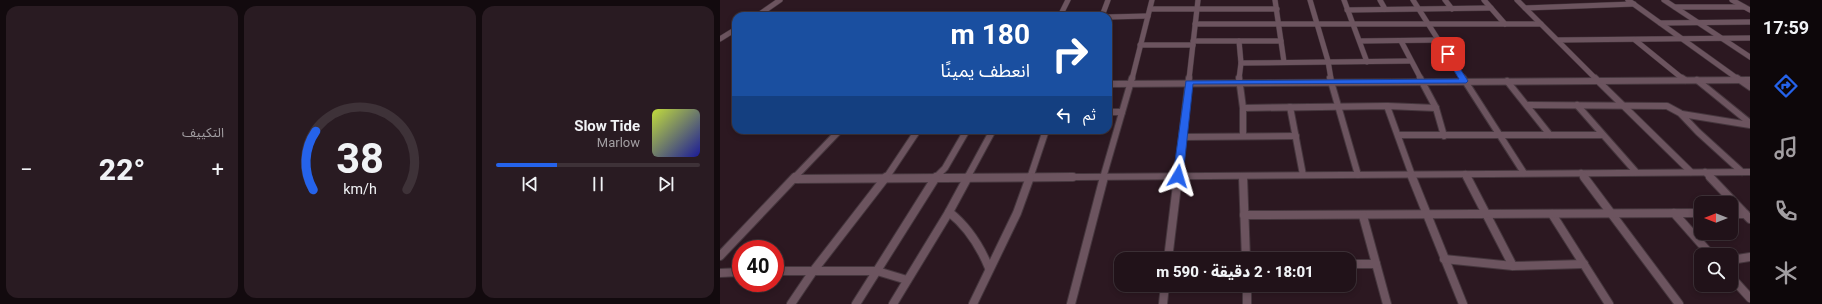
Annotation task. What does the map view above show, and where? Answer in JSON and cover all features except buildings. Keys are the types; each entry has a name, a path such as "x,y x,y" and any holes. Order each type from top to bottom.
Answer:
{"street":[{"path":"763,12 780,0"},
{"path":"1062,12 1068,0"},
{"path":"1104,12 1108,0"},
{"path":"1071,304 1152,0"},
{"path":"1169,252 1198,0"},
{"path":"1275,0 1284,62"},
{"path":"1310,0 1328,62 1331,82 1358,175"},
{"path":"1344,0 1367,62"},
{"path":"1380,0 1385,9"},
{"path":"1413,0 1524,173"},
{"path":"1444,0 1452,9"},
{"path":"1484,0 1505,24"},
{"path":"1517,0 1597,81 1691,172"},
{"path":"1628,0 1750,87"},
{"path":"1664,0 1750,57"},
{"path":"1732,0 1750,10"},
{"path":"1525,8 1634,4"},
{"path":"1150,9 1238,7 1276,9"},
{"path":"1674,7 1744,7"},
{"path":"1347,10 1492,8"},
{"path":"1112,17 1148,16"},
{"path":"1660,23 1750,22"},
{"path":"1195,24 1542,24"},
{"path":"720,39 732,32"},
{"path":"1558,40 1750,38"},
{"path":"1360,42 1439,40"},
{"path":"1635,40 1685,80"},
{"path":"1239,41 1241,62 1239,82 1243,108 1243,136"},
{"path":"1140,45 1281,41"},
{"path":"1401,41 1436,108 1444,136"},
{"path":"1241,62 1411,61"},
{"path":"1697,80 1750,124"},
{"path":"1112,84 1189,82 1750,80"},
{"path":"1507,81 1528,105 1550,135"},
{"path":"1528,105 1667,106 1682,114 1699,133 1742,172"},
{"path":"1577,105 1636,172"},
{"path":"1243,108 1387,106 1436,108"},
{"path":"1387,106 1399,135 1411,174 1462,304"},
{"path":"1290,107 1303,175"},
{"path":"1112,112 1122,112"},
{"path":"1682,114 1750,124"},
{"path":"720,256 836,134"},
{"path":"791,304 814,270 885,179 915,134"},
{"path":"856,304 934,179 945,168 965,134"},
{"path":"893,304 949,212 991,134"},
{"path":"973,304 988,268 1017,213 1031,178 1044,134"},
{"path":"1399,135 1602,135"},
{"path":"1182,137 1296,136"},
{"path":"1705,172 1747,217"},
{"path":"794,179 1750,172"},
{"path":"1581,173 1679,304"},
{"path":"1465,174 1513,266"},
{"path":"1243,176 1246,252"},
{"path":"949,212 955,217 979,248 988,268"},
{"path":"1674,212 1705,248"},
{"path":"1244,215 1363,216 1694,213"},
{"path":"1552,214 1609,304"},
{"path":"1363,216 1387,304"},
{"path":"1738,259 1750,257"},
{"path":"1444,259 1513,266 1584,264"},
{"path":"1356,264 1376,264"},
{"path":"784,271 877,271 908,280"},
{"path":"720,272 732,272"},
{"path":"1738,285 1750,298"},
{"path":"1163,304 1164,292"},
{"path":"1247,292 1247,304"}],"route":[{"path":"1178,176 1189,82 1464,81 1448,54"}]}
